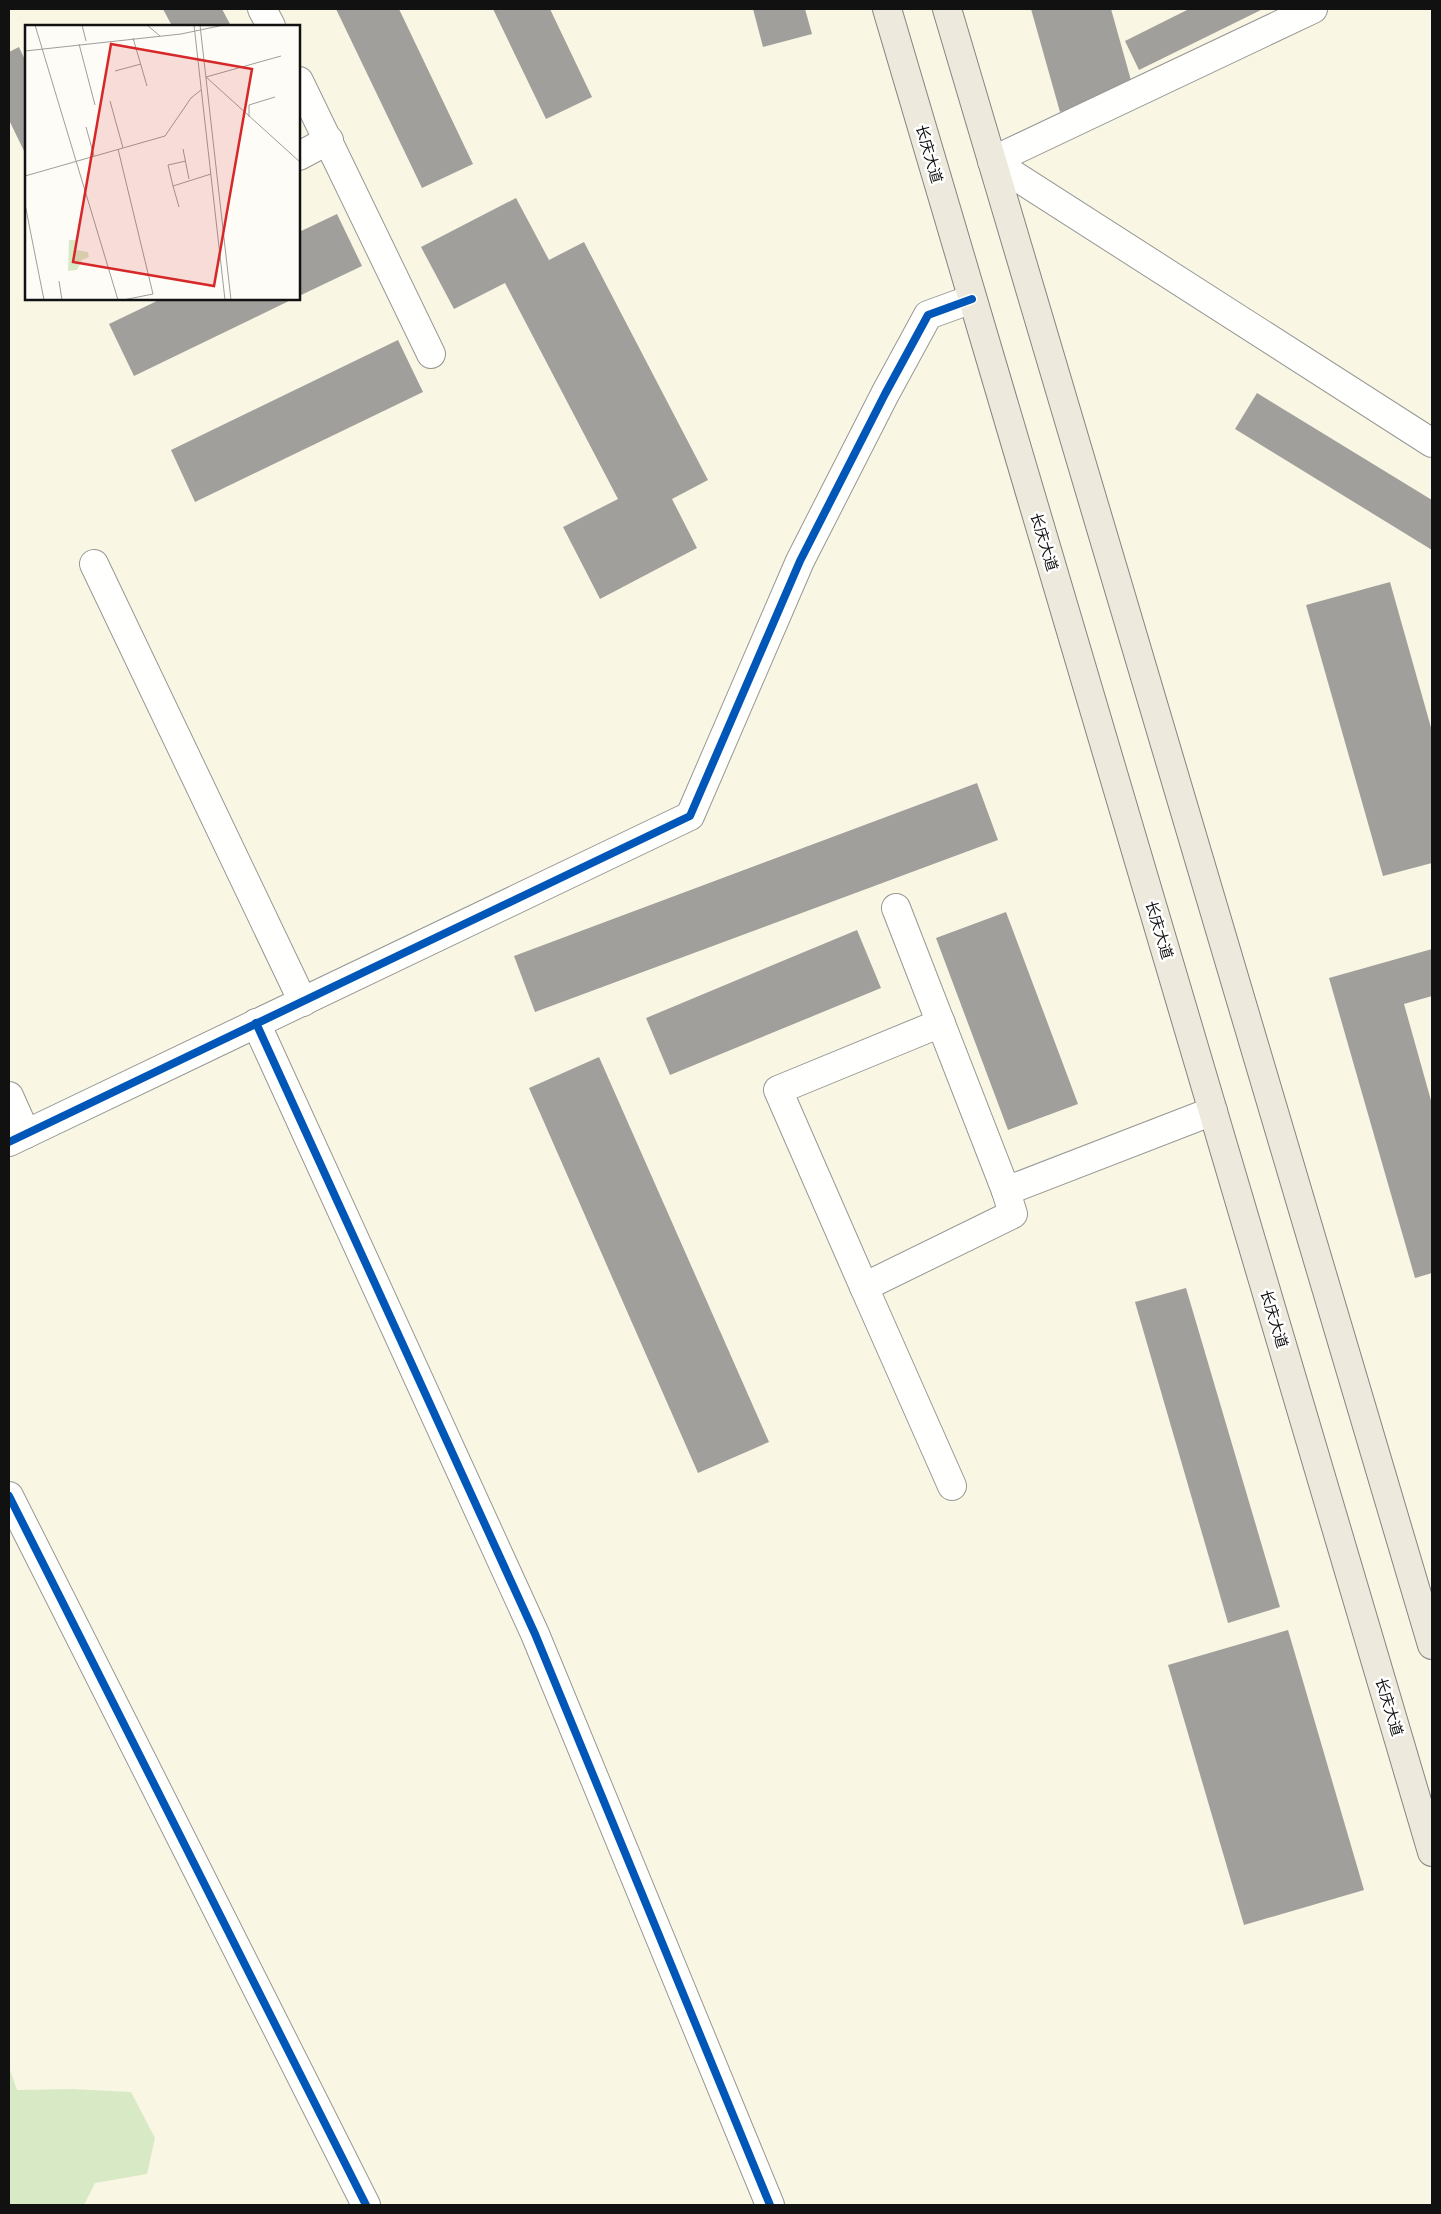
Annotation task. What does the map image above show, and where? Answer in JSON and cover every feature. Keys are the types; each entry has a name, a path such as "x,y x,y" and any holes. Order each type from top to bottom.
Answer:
{"main road":[{"name":"长庆大道","path":"887,9 1432,1852"},
{"path":"947,9 1432,1645"}],"street":[{"path":"262,9 270,25"},
{"path":"992,162 1313,9"},
{"path":"300,83 431,354"},
{"path":"300,155 329,140"},
{"path":"992,162 1432,443"},
{"path":"9,1096 17,1138 690,816 800,561 885,394 928,315 972,299"},
{"path":"94,564 303,1002"},
{"path":"864,1287 1013,1214 1006,1191 896,908"},
{"path":"256,1023 535,1634 770,2205"},
{"path":"941,1023 778,1090 952,1486"},
{"path":"1006,1191 1213,1112"},
{"path":"9,1496 366,2205"}],"shaded area":[{"path":"9,9 1432,9 1432,2205 9,2205"}],"green space":[{"path":"9,2067 17,2090 72,2089 131,2092 155,2138 147,2174 95,2183 84,2205 9,2205"}],"building":[{"path":"163,9 222,9 230,25 171,25"},
{"path":"336,9 399,9 473,164 422,188"},
{"path":"493,9 550,9 592,97 546,119"},
{"path":"753,9 805,9 812,34 763,47"},
{"path":"1031,9 1111,9 1134,91 1060,112"},
{"path":"1189,9 1263,9 1139,70 1125,41"},
{"path":"19,47 25,60 25,153 9,120 9,52"},
{"path":"516,198 549,260 584,242 708,480 672,499 697,548 600,599 563,527 618,499 505,283 454,309 421,247"},
{"path":"337,214 362,266 300,296 300,232"},
{"path":"159,300 291,300 134,376 109,324"},
{"path":"398,340 423,392 195,502 171,450"},
{"path":"1257,393 1432,500 1432,550 1235,429"},
{"path":"1390,582 1432,731 1432,863 1383,876 1306,605"},
{"path":"977,783 998,840 535,1012 514,956"},
{"path":"1006,912 1078,1104 1008,1130 936,938"},
{"path":"857,930 881,988 670,1075 646,1018"},
{"path":"1432,949 1432,996 1404,1004 1432,1104 1432,1273 1415,1278 1329,978"},
{"path":"599,1057 769,1442 698,1473 529,1088"},
{"path":"1186,1288 1280,1607 1228,1623 1135,1302"},
{"path":"1288,1630 1364,1890 1244,1925 1168,1665"}],"cycle path":[{"path":"9,1142 690,816 800,561 885,394 928,315 972,299"},
{"path":"256,1023 535,1634 770,2205"},
{"path":"9,1496 366,2205"}]}
